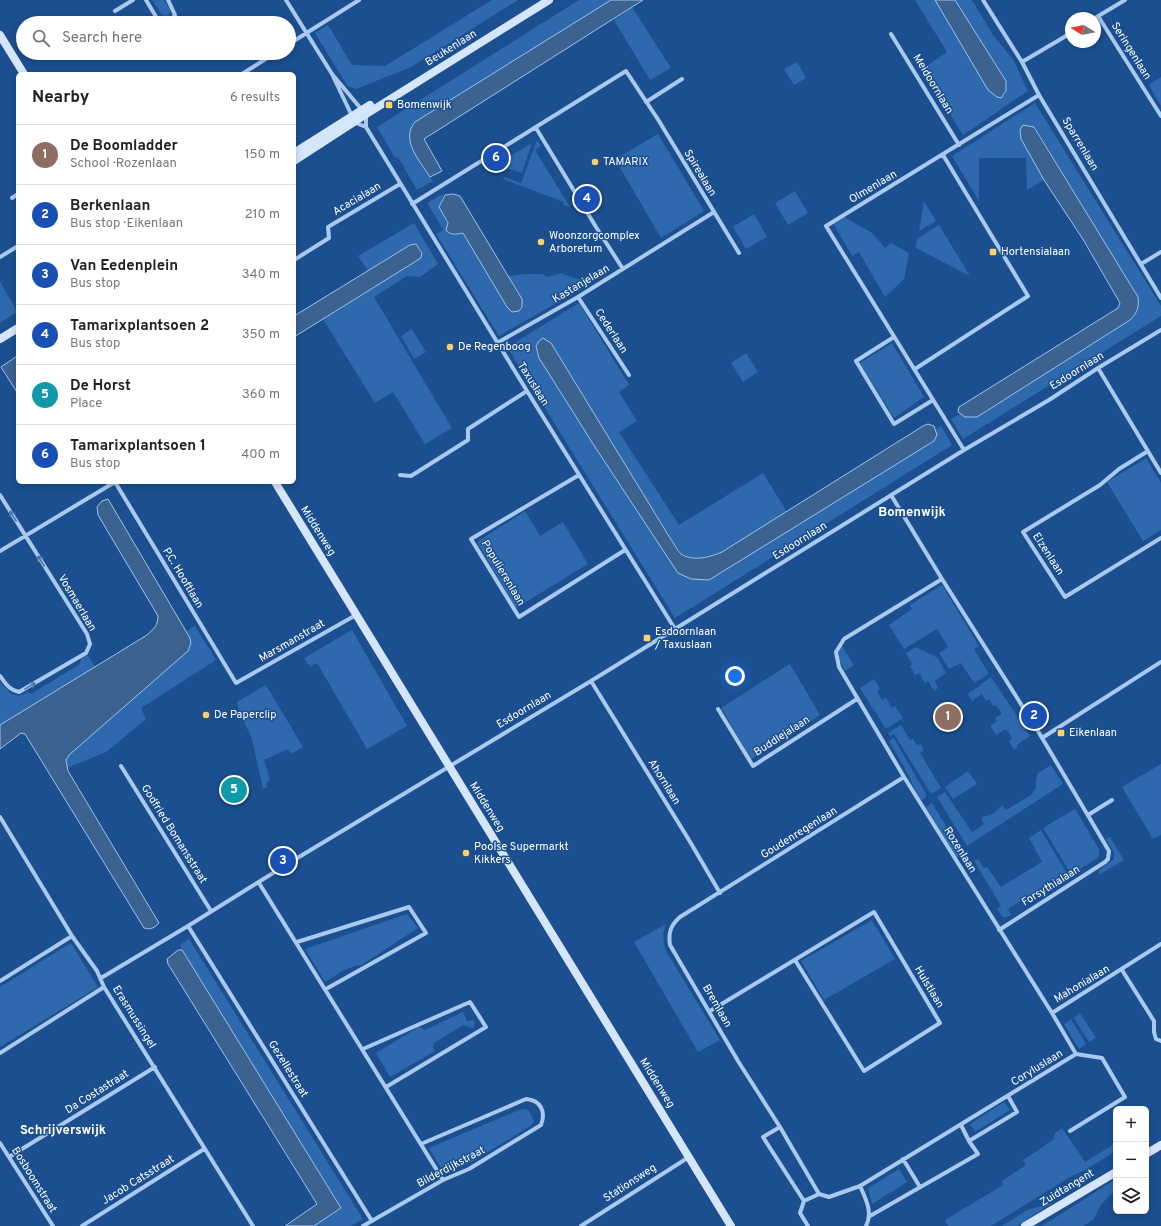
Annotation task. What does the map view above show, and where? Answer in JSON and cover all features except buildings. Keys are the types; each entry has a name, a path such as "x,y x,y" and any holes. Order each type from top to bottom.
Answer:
{"street":[{"path":"115,10 133,0"},
{"path":"146,0 156,16"},
{"path":"168,0 174,16"},
{"path":"286,0 332,74 353,119 356,123 366,127"},
{"path":"296,40 359,0"},
{"name":"Beukenlaan","path":"296,152 353,119 539,0"},
{"name":"Beukenlaan","path":"364,112 549,0"},
{"name":"Sparrenlaan","path":"983,0 1022,62 1039,95 1161,298"},
{"name":"Seringenlaan","path":"1101,15 1125,0"},
{"name":"Seringenlaan","path":"1101,23 1161,116"},
{"name":"Meidoornlaan","path":"891,34 959,145"},
{"path":"0,35 23,72"},
{"path":"1022,62 1065,37"},
{"path":"245,72 264,60"},
{"name":"Spirealaan","path":"536,128 626,71 739,253"},
{"path":"332,74 364,112"},
{"path":"646,102 682,79"},
{"name":"Olmenlaan","path":"964,450 826,226 1039,95"},
{"name":"Taxuslaan","path":"364,112 366,127 400,184 674,629"},
{"name":"Beukenlaan","path":"296,160 353,119"},
{"path":"412,204 536,128 623,269"},
{"path":"915,369 1028,296 943,155"},
{"name":"Acacialaan","path":"296,259 329,238 328,227 400,184"},
{"path":"12,198 16,195"},
{"name":"Kastanjelaan","path":"497,343 578,297 714,212"},
{"path":"0,257 16,247"},
{"path":"1141,264 1161,252"},
{"name":"Cederlaan","path":"578,297 629,375"},
{"path":"0,339 16,329"},
{"name":"Esdoornlaan","path":"101,978 259,883 298,857 591,681 1161,330"},
{"path":"894,337 856,361 894,424 933,400"},
{"path":"1098,368 1161,473"},
{"path":"400,475 411,476 468,440 468,429 527,391"},
{"name":"Elzenlaan","path":"1148,451 1119,469 1100,484 1023,532 1065,597 1161,538"},
{"name":"Populierenlaan","path":"579,475 471,538 519,617 625,550"},
{"path":"0,551 112,484"},
{"name":"P.C. Hooftlaan","path":"116,484 236,683"},
{"name":"Middenweg","path":"276,484 731,1226"},
{"name":"Vosmaerlaan","path":"0,495 87,634 90,644 86,653 19,692 9,688 0,676"},
{"path":"891,496 1042,738 1088,815 1112,800"},
{"name":"Rozenlaan","path":"942,579 844,639 836,652 839,667 904,778 1052,1013 1076,1054"},
{"name":"Marsmanstraat","path":"236,683 356,614"},
{"path":"1042,738 1161,662"},
{"name":"Ahornlaan","path":"591,681 690,840 720,893"},
{"name":"Buddlejalaan","path":"718,709 753,766 858,699"},
{"name":"Godfried Bomansstraat","path":"121,766 211,912"},
{"name":"Goudenregenlaan","path":"704,903 904,778"},
{"name":"Forsythialaan","path":"999,930 1102,865 1108,859 1109,855 1107,847 1088,815"},
{"name":"Erasmussingel","path":"0,817 72,936 90,958 101,978 104,987 253,1226"},
{"path":"259,883 297,942 443,1180"},
{"name":"Bremlaan","path":"704,903 680,916 674,922 670,929 670,944 738,1061 820,1194"},
{"path":"297,942 409,907 426,933 326,989"},
{"name":"Hulstlaan","path":"710,1011 874,912 940,1023 864,1071 795,960"},
{"name":"Gezellestraat","path":"188,926 372,1221"},
{"path":"0,981 72,936"},
{"name":"Mahonialaan","path":"1052,1013 1161,944"},
{"name":"Mahonialaan","path":"1122,970 1154,1021 1154,1032 1156,1039 1161,1040"},
{"path":"0,1053 104,987"},
{"path":"363,1049 470,1002 486,1027 386,1087"},
{"path":"1070,1131 1125,1096 1102,1058 1076,1054"},
{"name":"Coryluslaan","path":"860,1186 1076,1054"},
{"name":"Da Costastraat","path":"9,1157 154,1067"},
{"name":"Coryluslaan","path":"969,1141 1017,1112 1008,1096"},
{"name":"Bilderdijkstraat","path":"364,1226 443,1180 469,1169 541,1125 543,1120 542,1108 532,1099 526,1099 421,1144"},
{"path":"870,1216 978,1154 961,1125"},
{"path":"780,1127 763,1137 804,1202"},
{"name":"Bosboomstraat","path":"0,1143 53,1226"},
{"path":"1149,1152 1161,1145"},
{"name":"Jacob Catsstraat","path":"82,1226 204,1149"},
{"name":"Stationsweg","path":"581,1226 689,1157"},
{"path":"903,1159 920,1187"},
{"name":"Zuidtangent","path":"1027,1225 1113,1174"},
{"path":"808,1226 800,1213 804,1202 820,1194 828,1197 860,1186 865,1196 870,1216 866,1226"}],"shaded area":[{"path":"152,0 164,0 170,10 169,15 162,15"},
{"path":"492,0 518,0 411,67 356,89 348,86 315,33 328,25 352,65 385,66"},
{"path":"579,0 611,0 415,122 412,148 433,181 417,190 398,157 395,158 377,127"},
{"path":"611,0 643,0 424,139 442,171 430,177 413,150 411,143 411,129 415,122"},
{"path":"915,0 935,0 988,90 1006,81 955,0 972,0 993,35 1013,59 1028,91 963,135 922,69 947,52"},
{"path":"935,0 955,0 1006,81 1006,91 1001,98 997,97 988,90"},
{"path":"632,7 671,68 650,80 614,20"},
{"path":"797,62 806,78 794,85 784,69"},
{"path":"1161,77 1161,106 1149,85"},
{"path":"1035,103 1161,306 1161,316 963,439 951,419 960,414 965,417 977,417 1130,320 1138,307 1138,297 1035,127 1021,139 1044,180 1027,190 1026,158 979,158 979,201 952,156"},
{"path":"1023,125 1034,127 1138,297 1138,307 1130,320 977,417 965,417 958,412 959,407 1118,308 1120,303 1084,241 1044,180 1021,139 1020,130"},
{"path":"658,134 704,211 661,238 615,159"},
{"path":"537,140 541,146 535,150 570,207 563,205 564,202 503,179 504,177 521,183"},
{"path":"532,143 522,173 503,167 500,162"},
{"path":"795,191 808,213 788,225 775,203"},
{"path":"444,193 439,207 453,235 463,233 507,307 512,312 519,311 522,302 519,293 508,276 542,274 547,277 561,273 573,278 593,282 499,336 436,234 443,230 427,203"},
{"path":"453,194 460,196 522,299 522,307 519,311 512,312 507,307 463,233 452,234 446,230 448,223 439,207 445,195"},
{"path":"924,201 936,221 919,231"},
{"path":"754,214 767,237 746,249 733,227"},
{"path":"844,217 872,233 885,248 891,243 909,253 904,279 885,297 859,252 852,256 833,223"},
{"path":"414,223 438,264 420,277 407,276 374,297 452,428 425,444 393,392 375,403 323,319 421,258 422,253 420,248 410,245 368,271 358,256"},
{"path":"939,225 970,276 916,248 917,239"},
{"path":"416,244 422,253 421,258 296,336 296,315 410,245"},
{"path":"0,281 16,313 0,323"},
{"path":"579,303 629,385 619,392 637,421 619,432 679,525 763,473 787,512 722,552 708,558 691,558 681,553 670,538 551,343 539,341 536,346 539,358 595,447 678,573 691,579 937,435 936,429 941,426 952,445 675,618 507,347"},
{"path":"412,329 426,352 414,359 401,336"},
{"path":"543,338 551,343 681,554 691,558 702,558 722,552 923,426 928,424 934,426 937,435 934,441 709,580 691,579 678,573 595,447 539,358 536,346"},
{"path":"892,343 924,397 894,418 860,363"},
{"path":"746,353 758,372 743,382 731,363"},
{"path":"16,357 16,391 1,367"},
{"path":"1146,458 1161,483 1161,530 1143,541 1107,482"},
{"path":"108,499 190,638 191,643 188,651 69,755 66,760 68,771 159,923 151,929 144,928 25,734 21,733 0,749 0,725 147,635 154,629 158,616 98,515 97,507 102,501"},
{"path":"525,511 540,536 563,522 588,564 516,608 477,542"},
{"path":"942,585 979,646 974,649 989,674 974,683 961,663 949,669 939,653 948,647 937,629 904,649 889,625 912,609 910,605"},
{"path":"195,626 216,660 141,708 146,719 106,752 67,768 66,760 69,755 190,638 186,632"},
{"path":"352,630 407,726 367,749 317,663 310,667 304,658"},
{"path":"842,646 854,665 845,671 840,662 839,655"},
{"path":"916,647 938,658 946,673 935,681 938,688 934,691 928,681 925,683 919,673 915,675 910,666 912,664 906,653"},
{"path":"88,655 95,667 0,725 0,682 11,694 19,696 28,692 31,694 80,664 81,659"},
{"path":"790,664 820,715 751,759 721,708"},
{"path":"991,677 1030,736 1017,745 1018,747 1014,750 1009,741 1012,738 1006,729 996,735 990,726 997,721 995,718 1002,714 996,705 993,706 989,699 986,701 982,694 972,701 968,694"},
{"path":"874,679 880,689 877,691 882,700 886,698 892,708 895,706 903,718 886,729 860,688"},
{"path":"266,685 303,747 291,754 288,749 264,760 270,780 266,783 267,787 263,789 252,739 239,711 237,702"},
{"path":"901,725 910,740 913,739 917,745 921,744 924,750 920,753 941,788 931,794 894,734 890,736 888,733"},
{"path":"894,738 927,796 922,800 920,799 889,741"},
{"path":"1161,764 1161,835 1153,839 1122,787"},
{"path":"1051,765 1063,784 967,846 937,797 945,792 972,832 984,824 981,817 993,814 1002,805 1006,810 1031,795 1036,787 1038,773"},
{"path":"968,771 977,784 953,799 945,787"},
{"path":"932,803 963,854 958,857 956,857 926,807"},
{"path":"1075,809 1099,849 1099,855 1098,858 1071,874 1043,828"},
{"path":"1041,830 1070,879 1067,881 1062,874 1043,886 1047,893 1042,896 1038,890 1008,909 1011,915 1003,917 997,909 1001,906 974,861 978,859 984,868 987,867 1001,887 1042,862 1029,838"},
{"path":"1110,837 1124,860 1099,875 1099,870 1114,859 1114,852 1106,839"},
{"path":"407,914 418,928 360,966 358,965 344,970 325,982 305,949"},
{"path":"872,920 895,959 824,1000 801,961"},
{"path":"666,924 663,938 666,951 720,1040 698,1052 634,942"},
{"path":"189,939 363,1219 351,1226 314,1226 341,1208 182,950 180,945"},
{"path":"71,943 98,987 0,1047 0,987"},
{"path":"178,950 182,950 184,953 341,1208 314,1226 285,1226 317,1204 168,964 167,959"},
{"path":"463,1012 467,1021 473,1020 475,1022 474,1027 472,1028 463,1025 434,1043 433,1047 435,1051 390,1077 376,1053 419,1027 425,1030"},
{"path":"1080,1013 1096,1038 1089,1042 1074,1018"},
{"path":"1071,1019 1086,1044 1079,1049 1064,1024"},
{"path":"1004,1102 1010,1110 975,1132 970,1124"},
{"path":"525,1109 529,1111 534,1121 532,1125 473,1161 453,1171 444,1173 429,1148 519,1110"},
{"path":"1062,1128 1085,1162 1113,1145 1113,1153 1087,1169 1070,1177 991,1226 948,1226 945,1220 1003,1185 1002,1181 1026,1165 1023,1160 1053,1140 1055,1133"},
{"path":"899,1169 907,1182 872,1204 868,1188"},
{"path":"1113,1181 1113,1193 1101,1205 1093,1220 1083,1226 1042,1226"},
{"path":"1052,1203 1017,1226 1002,1226 1027,1210"}],"place":[{"name":"Bomenwijk","path":"389,105"},
{"name":"Tamarixplantsoen 1","path":"496,158"},
{"name":"TAMARIX","path":"595,162"},
{"name":"Tamarixplantsoen 2","path":"587,199"},
{"name":"Woonzorgcomplex Arboretum","path":"541,242"},
{"name":"Hortensialaan","path":"993,252"},
{"name":"De Regenboog","path":"450,347"},
{"name":"Esdoornlaan / Taxuslaan","path":"647,638"},
{"name":"De Paperclip","path":"206,715"},
{"name":"Berkenlaan","path":"1034,716"},
{"name":"De Boomladder","path":"948,717"},
{"name":"Eikenlaan","path":"1061,733"},
{"name":"De Horst","path":"234,790"},
{"name":"Poolse Supermarkt Kikkers","path":"466,853"},
{"name":"Van Eedenplein","path":"283,861"}],"district":[{"name":"Bomenwijk","path":"912,513"},
{"name":"Schrijverswijk","path":"63,1131"}]}
